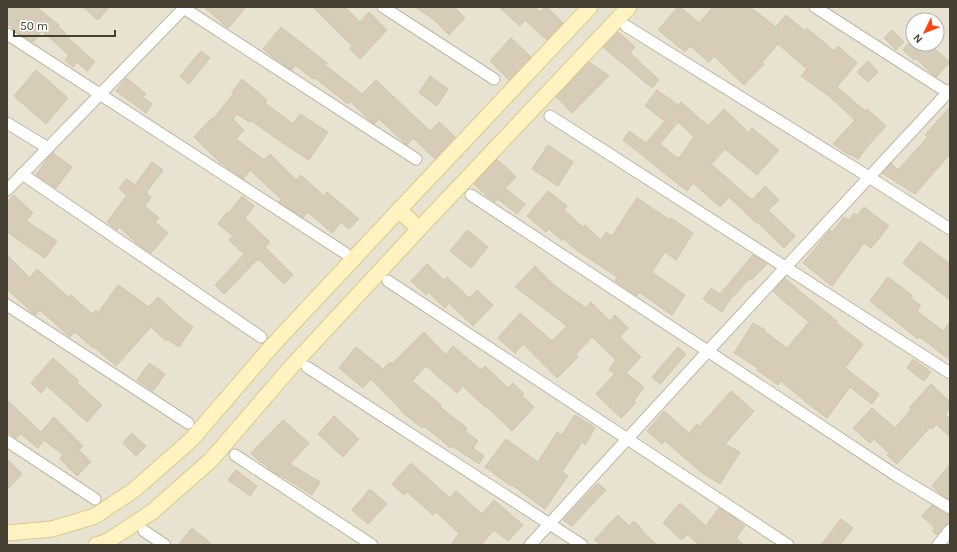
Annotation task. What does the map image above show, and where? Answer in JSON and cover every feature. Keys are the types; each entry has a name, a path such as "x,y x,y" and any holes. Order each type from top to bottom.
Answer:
{"main road":[{"path":"7,533 52,529 95,516 134,490 191,440 271,347 590,7"},
{"path":"96,545 108,542 152,512 212,460 292,366 419,228 629,7"},
{"path":"398,210 419,228"}],"street":[{"path":"7,190 183,7 416,159"},
{"path":"383,7 494,79"},
{"path":"530,545 785,267 949,92 815,7"},
{"path":"626,26 950,229"},
{"path":"7,34 345,253"},
{"path":"550,116 950,373"},
{"path":"7,123 48,148"},
{"path":"22,174 261,337"},
{"path":"471,195 898,476 950,508"},
{"path":"388,281 788,545"},
{"path":"7,304 188,423"},
{"path":"307,367 582,545"},
{"path":"7,441 95,499"},
{"path":"235,455 372,545"},
{"path":"938,545 950,530"},
{"path":"144,531 165,545"}],"shaded area":[{"path":"7,7 950,7 950,545 7,545"}],"building":[{"path":"7,7 36,7 59,25 58,26 66,34 65,35 95,62 87,71 77,62 73,67 65,60 69,55 42,31 33,42 18,33 7,24"},
{"path":"83,7 109,7 98,20"},
{"path":"204,7 246,7 228,28"},
{"path":"313,7 345,7 360,22 369,12 387,30 360,59 350,49 352,46"},
{"path":"415,7 454,7 465,18 449,35 433,19"},
{"path":"499,7 534,7 540,12 547,7 563,23 547,40 525,20 520,26"},
{"path":"678,7 680,7 699,23 713,7 750,7 776,27 786,15 805,31 807,28 834,51 838,46 857,63 837,87 865,111 867,109 886,126 858,159 850,154 849,155 833,144 855,120 830,97 801,76 807,69 778,44 762,62 764,64 744,85 714,56 709,62 690,46 685,52 658,30"},
{"path":"281,27 327,63 325,65 362,94 376,80 430,131 439,122 455,137 435,159 413,138 407,145 379,119 374,124 350,101 348,104 315,78 313,79 295,65 292,70 263,49"},
{"path":"892,30 904,42 896,50 884,38"},
{"path":"618,32 635,47 630,53 659,80 652,88 603,47"},
{"path":"511,38 531,57 509,80 490,61"},
{"path":"201,51 210,58 189,84 180,76"},
{"path":"905,52 938,52 950,62 936,77 916,59 914,60"},
{"path":"868,61 878,72 868,82 857,72"},
{"path":"589,62 609,76 572,113 556,97"},
{"path":"36,70 68,98 46,124 14,96"},
{"path":"430,76 448,89 437,106 419,93"},
{"path":"126,78 146,94 143,97 152,104 146,113 116,91"},
{"path":"242,79 267,100 265,103 293,124 300,114 328,132 309,160 252,121 250,122 237,114 233,119 244,130 236,139 264,160 270,154 296,180 301,175 324,196 327,192 359,219 349,229 341,222 332,233 308,212 303,218 279,202 281,199 250,170 243,179 217,160 194,137 212,118 213,119 234,93 232,92"},
{"path":"657,90 678,105 681,102 708,126 724,109 749,133 752,128 779,150 757,175 725,149 711,164 752,200 765,186 779,200 768,210 795,236 784,248 729,197 720,207 693,183 687,191 623,140 629,131 646,143 665,121 645,106","holes":["678,122 694,137 679,158 660,144"]},
{"path":"950,107 950,154 915,194 882,173 891,163 898,170 928,137 925,135"},
{"path":"548,145 573,162 558,186 532,169"},
{"path":"53,153 72,167 56,188 36,175"},
{"path":"497,159 516,177 505,188 525,204 517,214 498,199 495,202 490,199 474,184"},
{"path":"152,162 163,170 146,193 151,197 145,206 159,218 155,222 168,233 151,253 140,246 119,227 117,230 107,222 127,195 119,189 126,179 135,185"},
{"path":"548,191 567,206 564,210 583,227 585,225 601,240 606,232 612,236 637,198 693,233 676,260 665,252 652,272 685,295 672,315 639,292 637,296 615,281 617,277 576,250 564,239 562,241 549,229 546,232 527,216"},
{"path":"14,195 33,213 26,221 57,241 45,258 7,232 7,202"},
{"path":"242,196 254,206 245,218 270,242 265,247 293,275 284,284 258,259 224,294 215,285 244,254 229,240 233,236 218,224"},
{"path":"864,207 889,226 871,248 864,243 832,286 803,263 830,230 832,232 844,217 849,220 854,213 857,216"},
{"path":"467,230 488,247 471,268 450,251"},
{"path":"920,241 950,264 950,300 903,263"},
{"path":"7,255 30,278 37,269 68,297 71,295 92,314 96,310 98,313 118,285 149,307 158,297 193,327 179,347 167,339 166,341 151,327 116,366 75,332 70,337 40,310 35,315 7,289"},
{"path":"753,255 767,264 751,280 749,279 733,297 732,296 722,312 703,299 711,288 720,294"},
{"path":"427,264 444,280 447,277 469,298 477,290 493,305 473,326 449,303 445,308 428,292 426,295 411,281"},
{"path":"535,266 555,286 586,308 591,302 610,321 615,315 628,328 620,337 641,357 626,373 644,387 634,401 636,403 621,418 596,394 615,374 609,370 616,360 592,337 576,354 578,357 557,378 523,344 515,353 498,338 520,313 552,341 567,326 515,287"},
{"path":"888,277 913,296 911,298 921,306 917,311 943,331 950,322 950,360 920,337 918,339 870,301"},
{"path":"785,278 837,321 836,323 863,344 845,368 879,394 872,404 850,387 827,418 781,381 778,385 757,370 758,368 734,353 753,323 765,330 764,331 787,348 809,322 773,291"},
{"path":"424,332 446,355 453,346 481,370 485,366 508,388 513,383 524,394 522,396 534,407 512,431 463,386 457,393 426,366 412,381 441,405 440,407 467,428 465,431 478,441 473,448 484,456 479,464 452,446 451,448 424,426 422,428 402,412 371,379 363,388 339,368 356,347 383,369 390,362 392,364"},
{"path":"678,347 686,354 660,384 652,377"},
{"path":"53,358 79,381 77,383 102,405 87,422 47,386 41,393 31,383"},
{"path":"913,359 931,372 924,381 907,368"},
{"path":"149,363 165,374 153,391 137,380"},
{"path":"931,384 950,402 950,409 945,414 950,419 950,437 936,424 932,429 930,427 897,464 887,455 889,453 874,439 870,443 853,428 872,408 895,428 911,410 909,408"},
{"path":"731,391 754,411 725,444 740,452 720,484 701,472 665,441 662,444 647,431 664,411 689,433 697,424 699,427"},
{"path":"7,400 41,432 54,417 83,446 79,450 91,462 77,476 60,459 63,455 44,440 38,448 21,434 16,438 13,436 7,431"},
{"path":"575,415 595,428 585,445 582,442 562,472 568,476 545,509 485,467 506,439 538,462 557,432 562,435"},
{"path":"334,416 359,439 343,457 318,434"},
{"path":"283,420 309,443 290,464 320,482 312,495 280,475 279,476 262,462 261,463 251,453"},
{"path":"132,433 146,446 136,456 123,443"},
{"path":"7,459 22,474 7,490"},
{"path":"411,463 450,498 456,491 482,514 494,500 523,525 508,541 494,530 481,545 451,545 459,533 436,512 433,515 407,492 404,495 392,484"},
{"path":"950,464 950,500 941,495 932,486"},
{"path":"236,470 257,486 250,496 228,480"},
{"path":"598,483 606,490 572,526 563,520"},
{"path":"370,489 387,504 368,524 352,510"},
{"path":"680,503 706,526 719,508 733,517 745,526 736,538 744,545 699,545 687,534 682,540 663,523"},
{"path":"932,505 950,515 950,523 945,525 937,535 932,531 935,528 922,516"},
{"path":"618,515 629,526 634,521 657,545 602,545 594,540"},
{"path":"841,519 853,528 840,545 821,545"},
{"path":"192,528 213,545 178,545"}]}
